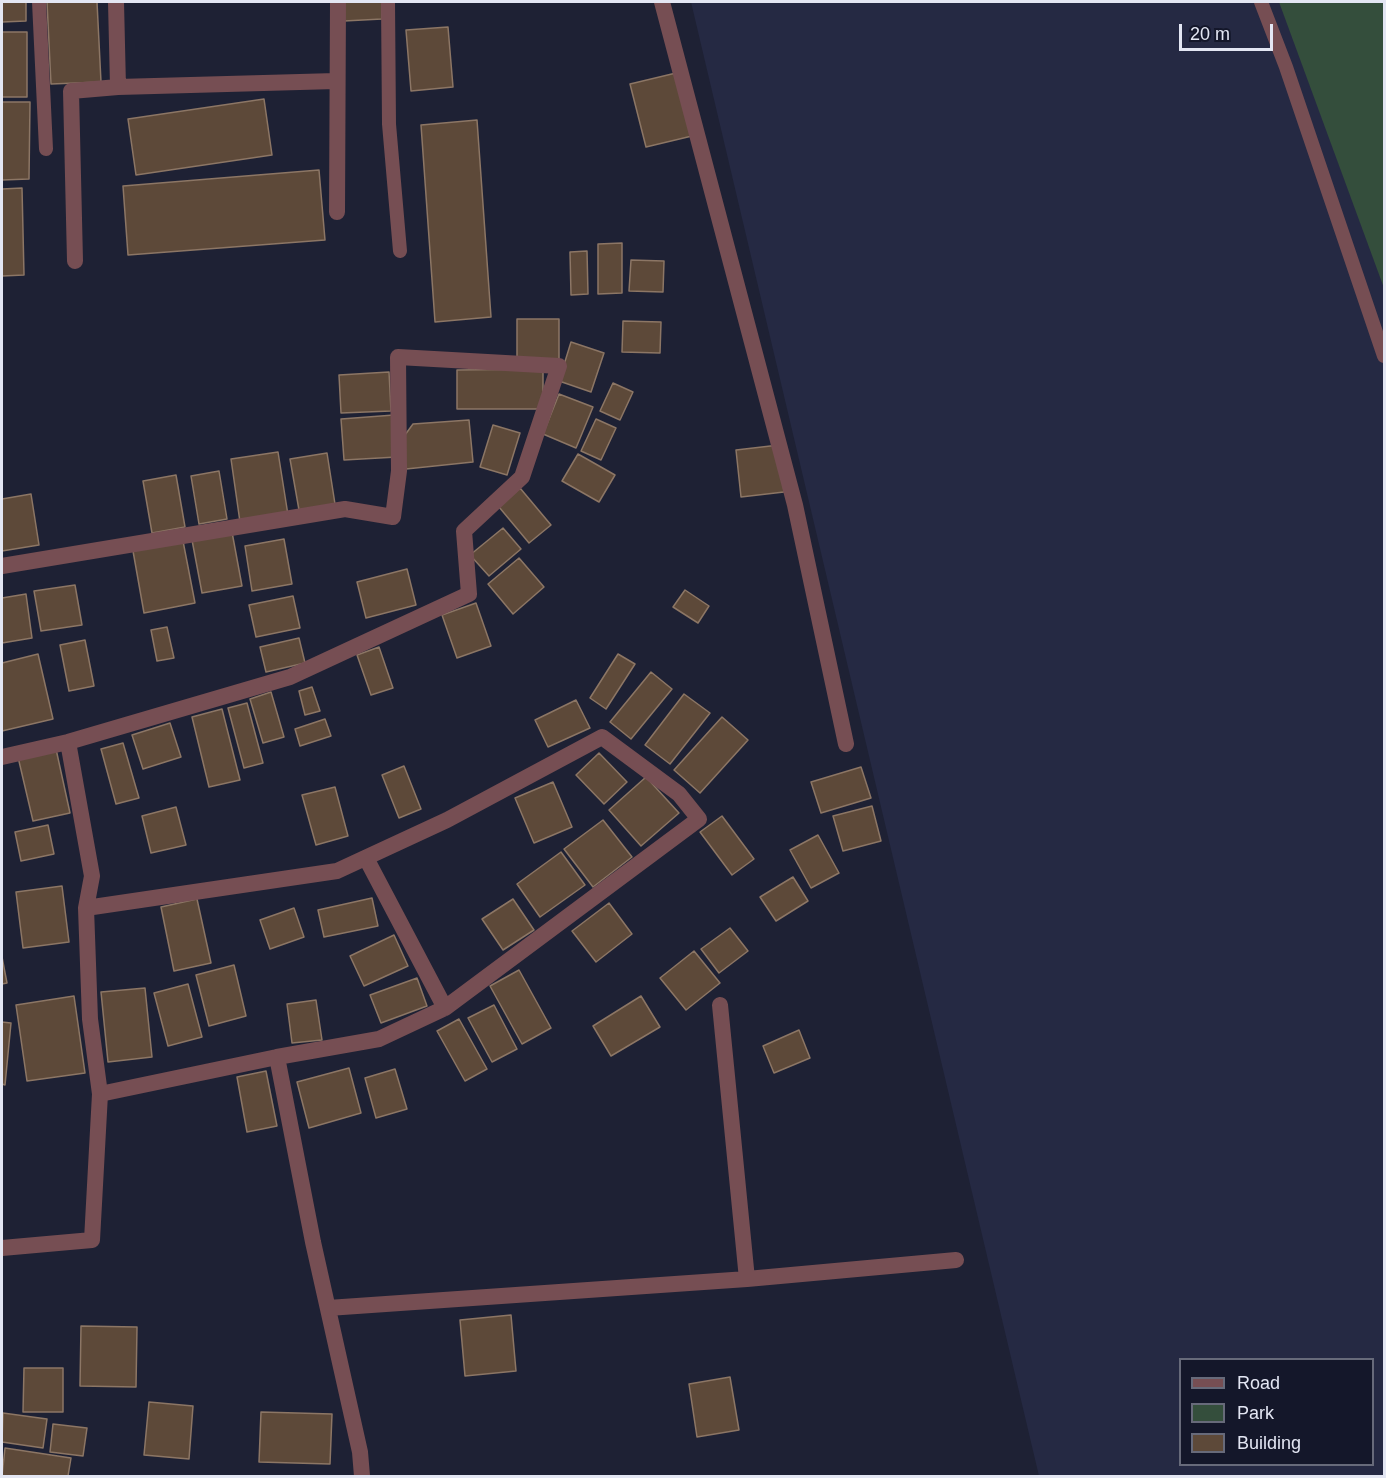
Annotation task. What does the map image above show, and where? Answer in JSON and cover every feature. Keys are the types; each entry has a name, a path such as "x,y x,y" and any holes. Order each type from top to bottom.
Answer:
{"street":[{"path":"116,2 118,87"},
{"path":"337,212 338,2"},
{"path":"662,2 795,505 846,744"},
{"path":"75,261 70,91 118,87 336,81"},
{"path":"2,566 345,509 393,517 399,471 398,357 559,366 522,477 464,531 469,594 290,677 68,742 2,757"},
{"path":"86,908 337,871 447,820 602,737 679,794 699,819 445,1008 379,1039 100,1094"},
{"path":"2,1248 92,1240 100,1094 90,1019 86,908 92,876 68,742"},
{"path":"366,858 445,1008"},
{"path":"720,1005 747,1279"},
{"path":"277,1058 360,1452 362,1476"},
{"path":"328,1308 747,1279 956,1260"}],"lane":[{"path":"39,2 46,149"},
{"path":"388,2 389,124 400,251"},
{"path":"1261,2 1286,67 1384,356"}],"shaded area":[{"path":"691,2 1384,2 1384,1476 1039,1476"}],"green space":[{"path":"1279,2 1384,2 1384,288"}],"building":[{"path":"2,2 26,2 26,21 2,22"},
{"path":"47,2 97,2 101,82 51,84"},
{"path":"344,2 382,2 382,19 344,21"},
{"path":"448,27 453,87 411,91 406,30"},
{"path":"2,32 27,32 27,97 2,97"},
{"path":"676,73 692,136 646,147 630,84"},
{"path":"264,99 272,155 136,175 128,119"},
{"path":"2,102 30,102 29,179 2,180"},
{"path":"477,120 491,317 435,322 421,125"},
{"path":"319,170 325,240 128,255 123,186"},
{"path":"22,188 24,275 2,276 2,189"},
{"path":"622,243 622,293 598,294 598,244"},
{"path":"587,251 588,294 571,295 570,252"},
{"path":"631,260 664,261 663,292 629,291"},
{"path":"517,319 559,319 559,361 517,361"},
{"path":"623,321 661,322 660,353 622,352"},
{"path":"571,342 604,353 591,392 559,381"},
{"path":"543,369 543,409 457,409 457,370"},
{"path":"389,372 391,411 341,413 339,375"},
{"path":"613,383 633,392 620,420 600,411"},
{"path":"559,394 593,407 576,448 543,434"},
{"path":"394,415 397,457 344,460 341,419"},
{"path":"596,419 616,428 601,460 581,451"},
{"path":"469,420 473,462 406,469 402,439 413,424"},
{"path":"493,425 520,433 507,475 480,467"},
{"path":"779,445 784,492 741,497 736,450"},
{"path":"278,452 288,515 240,522 231,459"},
{"path":"327,453 335,504 299,510 290,459"},
{"path":"578,454 615,475 599,502 562,481"},
{"path":"219,471 227,519 199,524 191,476"},
{"path":"176,475 185,527 152,533 143,481"},
{"path":"520,488 551,525 529,543 499,507"},
{"path":"31,494 39,545 2,551 2,499"},
{"path":"503,528 521,549 489,576 470,555"},
{"path":"232,532 242,586 202,593 192,540"},
{"path":"284,539 292,584 252,591 245,546"},
{"path":"183,541 195,603 144,613 133,551"},
{"path":"519,558 544,587 513,614 488,584"},
{"path":"407,569 416,605 366,618 357,582"},
{"path":"75,585 82,625 41,631 34,591"},
{"path":"685,590 709,606 698,623 673,607"},
{"path":"26,594 32,638 2,643 2,598"},
{"path":"293,596 300,628 256,637 249,605"},
{"path":"476,603 491,646 457,658 442,615"},
{"path":"167,627 174,658 157,661 151,630"},
{"path":"299,638 305,663 266,672 260,647"},
{"path":"85,640 94,686 69,691 60,645"},
{"path":"379,647 393,688 371,695 357,655"},
{"path":"38,654 53,719 2,731 2,663"},
{"path":"618,654 635,664 606,709 590,698"},
{"path":"651,672 672,689 631,739 610,722"},
{"path":"312,687 320,711 305,715 299,691"},
{"path":"271,692 284,737 263,743 250,699"},
{"path":"684,694 710,713 670,764 645,745"},
{"path":"576,700 590,728 548,747 535,720"},
{"path":"247,703 263,763 244,768 228,708"},
{"path":"222,709 240,780 209,787 192,717"},
{"path":"722,717 748,740 700,793 674,770"},
{"path":"325,719 331,736 300,746 295,729"},
{"path":"170,723 181,757 143,769 132,735"},
{"path":"123,743 139,798 116,804 101,749"},
{"path":"56,749 70,813 33,821 18,757"},
{"path":"599,753 627,782 604,804 576,775"},
{"path":"404,766 421,809 399,818 382,775"},
{"path":"861,767 871,798 821,813 811,782"},
{"path":"646,777 679,813 641,846 609,810"},
{"path":"553,782 572,827 534,843 515,798"},
{"path":"335,787 348,836 316,845 302,795"},
{"path":"872,806 881,841 843,851 833,816"},
{"path":"176,807 186,845 151,853 142,816"},
{"path":"722,816 754,859 732,875 700,832"},
{"path":"603,820 632,857 593,887 564,849"},
{"path":"48,825 54,854 21,861 15,832"},
{"path":"818,835 839,873 811,888 790,850"},
{"path":"561,852 585,885 540,917 517,884"},
{"path":"793,877 808,901 776,921 760,897"},
{"path":"62,886 69,942 23,948 16,892"},
{"path":"372,898 378,926 324,937 318,910"},
{"path":"197,899 211,963 174,971 161,907"},
{"path":"513,899 534,930 503,950 482,919"},
{"path":"609,903 632,934 596,962 572,931"},
{"path":"294,908 304,937 270,949 260,920"},
{"path":"730,928 748,951 719,973 701,949"},
{"path":"394,935 408,966 364,986 350,956"},
{"path":"694,951 720,983 686,1010 660,978"},
{"path":"2,957 7,983 2,984"},
{"path":"234,965 246,1016 209,1026 196,975"},
{"path":"519,970 551,1028 522,1044 490,986"},
{"path":"417,978 427,1006 381,1023 370,995"},
{"path":"188,984 202,1037 168,1046 154,993"},
{"path":"145,988 152,1057 108,1062 101,992"},
{"path":"74,996 85,1073 27,1081 16,1005"},
{"path":"641,996 660,1027 611,1056 593,1026"},
{"path":"316,1000 322,1040 292,1043 287,1004"},
{"path":"494,1005 517,1049 492,1062 468,1018"},
{"path":"459,1019 487,1069 465,1081 437,1031"},
{"path":"2,1022 11,1023 5,1085 2,1084"},
{"path":"799,1030 810,1058 774,1073 763,1046"},
{"path":"349,1068 361,1113 309,1128 297,1082"},
{"path":"395,1069 407,1109 376,1118 365,1078"},
{"path":"266,1071 277,1126 247,1132 237,1077"},
{"path":"511,1315 516,1371 465,1376 460,1320"},
{"path":"81,1326 137,1327 136,1387 80,1386"},
{"path":"24,1368 63,1368 63,1412 23,1412"},
{"path":"730,1377 739,1430 697,1437 689,1384"},
{"path":"149,1402 193,1406 189,1459 144,1455"},
{"path":"261,1412 332,1414 330,1464 259,1462"},
{"path":"3,1413 47,1419 43,1448 2,1442"},
{"path":"53,1424 87,1428 83,1456 50,1452"},
{"path":"5,1448 71,1458 68,1476 2,1476"}]}
